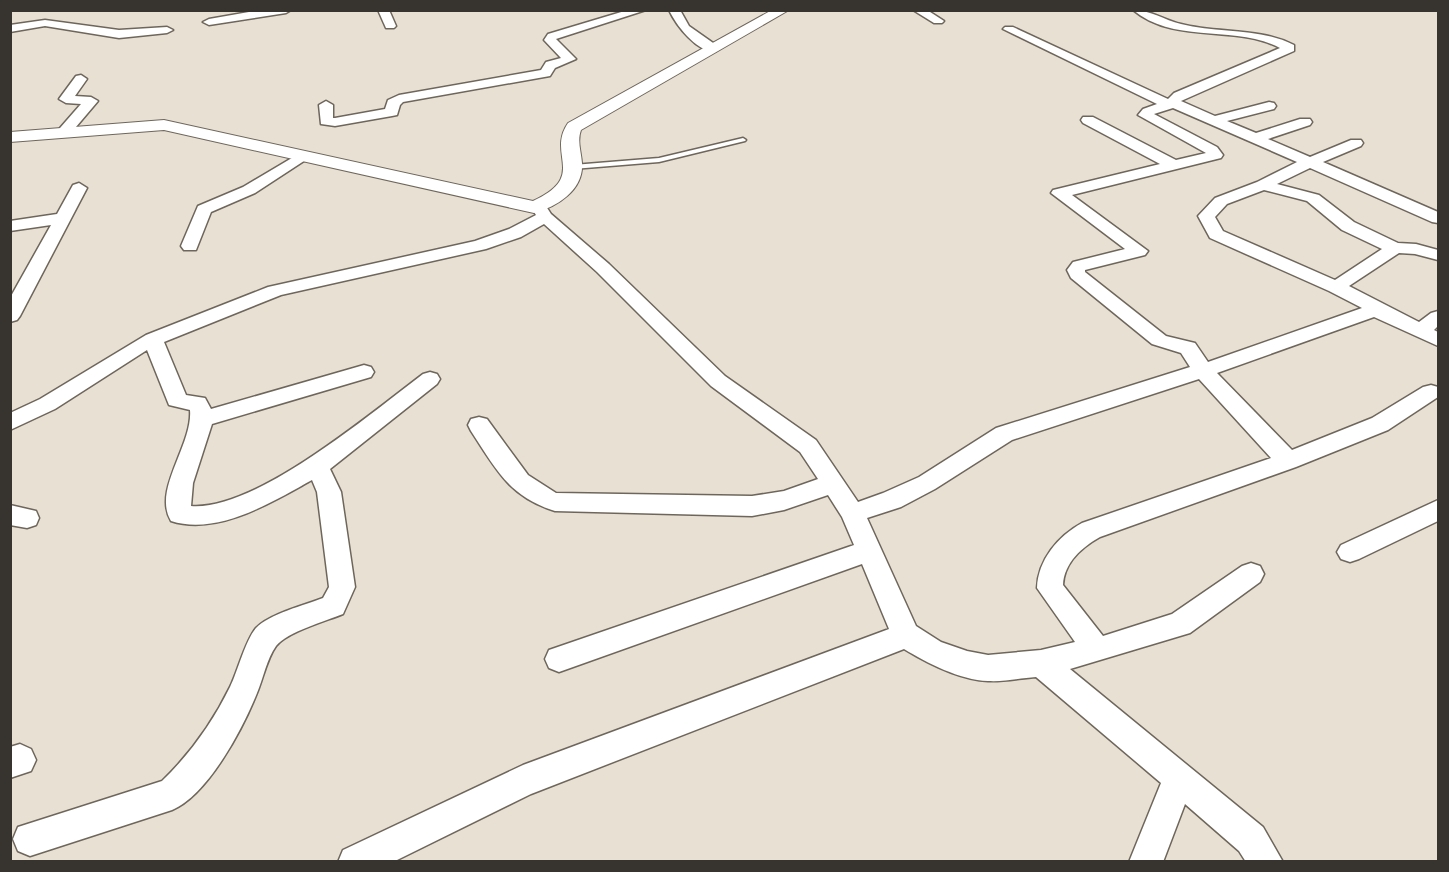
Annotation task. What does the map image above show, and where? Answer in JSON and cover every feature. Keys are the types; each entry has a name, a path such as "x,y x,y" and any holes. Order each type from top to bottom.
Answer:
{"street":[{"path":"209,22 286,10"},
{"path":"383,10 390,26"},
{"path":"326,105 326,121 335,122 392,112 393,103 399,99 545,73 549,66 570,59 550,39 641,10"},
{"path":"10,422 44,407 123,354 153,339 275,291 480,245 515,232 557,196 572,178 569,135 574,127 783,10"},
{"path":"918,10 938,21"},
{"path":"1138,10 1181,28 1243,33 1290,48 1179,96 1169,104 1145,115 1216,154 1214,156 1059,194 1138,251 1079,266 1076,270 1077,274 1159,340 1188,348 1202,369 1288,461"},
{"path":"672,11 684,28 712,48"},
{"path":"10,18 45,12"},
{"path":"10,29 45,23 119,34 167,30"},
{"path":"1009,29 1169,104 1182,105 1438,218"},
{"path":"65,131 91,101 66,99 81,79"},
{"path":"1214,120 1269,106"},
{"path":"1088,120 1174,165"},
{"path":"1256,138 1305,122"},
{"path":"10,137 164,125 445,186 541,211 603,268 718,381 802,440 834,482 853,513 906,634 932,651 967,664 988,668 1041,663 1097,650 1180,624 1251,574"},
{"path":"1356,143 1263,185 1221,201 1206,216 1216,234 1336,287 1430,335 1438,317"},
{"path":"190,246 204,209 249,190 302,156"},
{"path":"1263,185 1313,198 1348,226 1395,248 1416,249 1438,255"},
{"path":"10,316 79,189"},
{"path":"10,226 64,218"},
{"path":"1336,287 1395,248"},
{"path":"853,513 892,500 927,483 1004,434 1373,311 1382,311"},
{"path":"153,339 177,400 200,405 202,419 181,483 178,511 182,515 196,516 239,504 318,466 430,379"},
{"path":"202,419 364,372"},
{"path":"1097,650 1050,588 1051,576 1073,540 1091,530 1288,461 1380,424 1431,392"},
{"path":"479,425 516,479 541,499 555,502 752,506 804,497 834,482"},
{"path":"30,839 172,794 191,775 219,736 242,696 271,631 328,609 337,601 342,587 329,492 318,466"},
{"path":"1350,552 1433,520"},
{"path":"559,659 869,551"},
{"path":"356,861 524,781 906,634"},
{"path":"1041,663 1093,709 1179,777 1251,839 1266,861"},
{"path":"1146,861 1179,777"}],"lane":[{"path":"573,167 659,160 743,140"}]}
